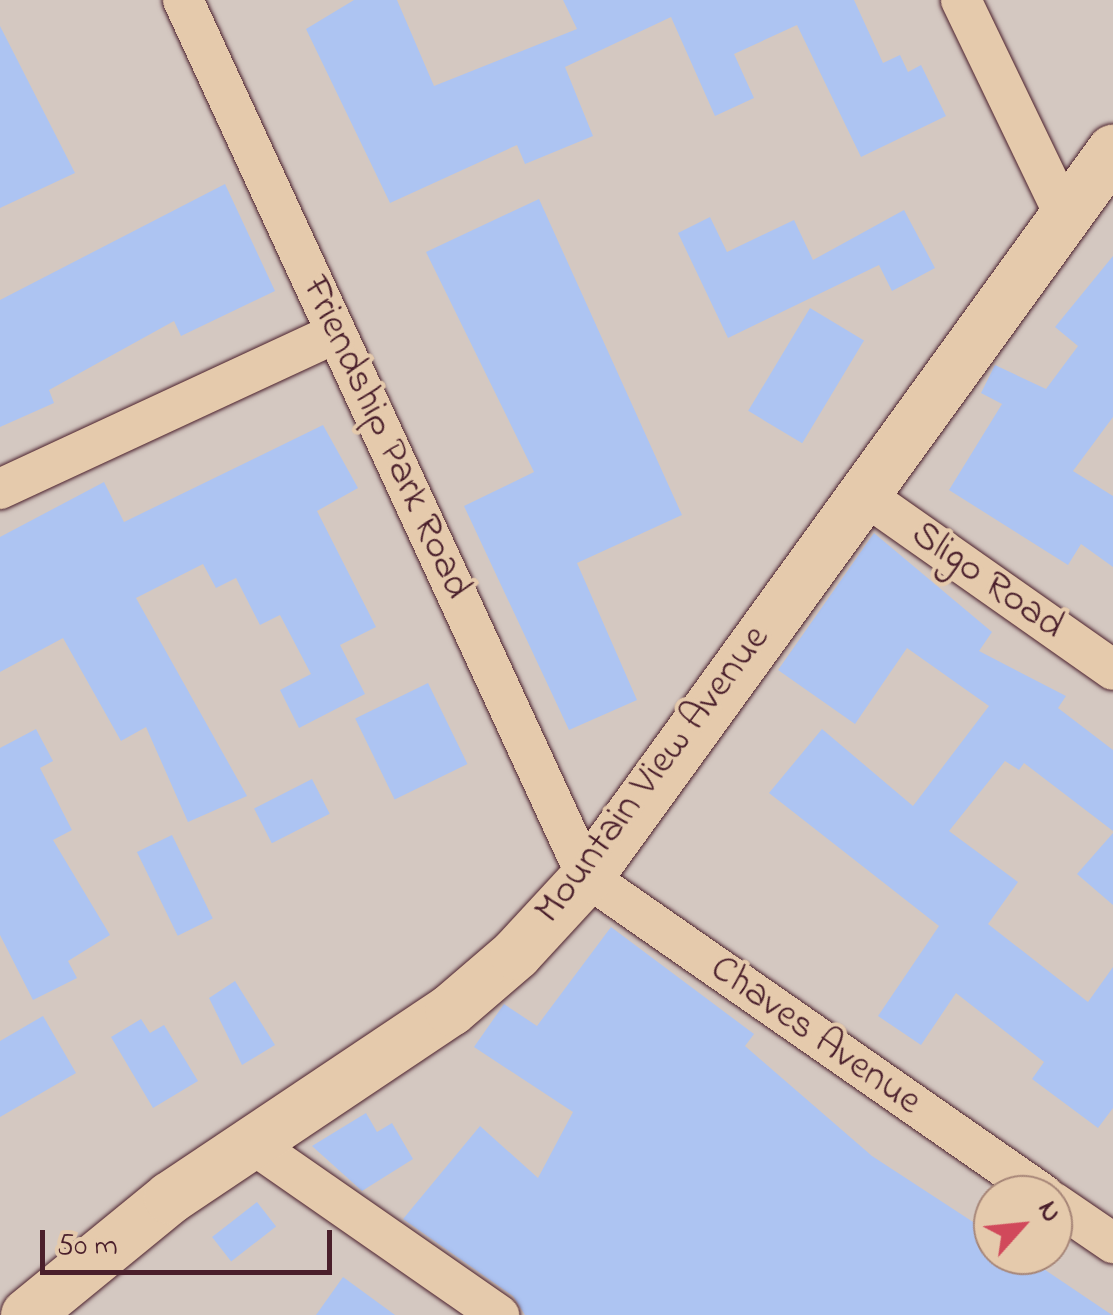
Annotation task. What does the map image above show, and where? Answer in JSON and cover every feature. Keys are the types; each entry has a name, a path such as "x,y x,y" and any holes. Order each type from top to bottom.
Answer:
{"main road":[{"name":"Mountain View Avenue","path":"27,1315 170,1198 256,1147 451,1010 587,877 1062,210 1113,151"}],"street":[{"name":"Friendship Park Road","path":"183,0 587,877"},
{"path":"961,0 1062,210"},
{"path":"0,489 336,333"},
{"name":"Sligo Road","path":"860,492 1113,670"},
{"name":"Chaves Avenue","path":"587,877 1015,1175"},
{"path":"256,1147 499,1315"},
{"path":"1073,1216 1113,1244"}],"building":[{"path":"354,0 397,0 434,86 577,29 563,0 854,0 883,63 900,55 908,72 921,65 946,116 861,157 797,25 734,54 754,98 715,116 671,17 565,67 593,136 525,164 517,145 390,203 306,29"},
{"path":"0,26 75,173 0,208"},
{"path":"225,184 275,291 181,336 174,321 49,390 54,403 0,427 0,300"},
{"path":"539,199 682,515 577,563 637,700 569,730 464,506 534,472 426,252"},
{"path":"904,210 935,268 892,291 879,265 728,338 678,233 710,217 727,252 794,220 813,260"},
{"path":"1113,256 1113,417 1073,471 1113,496 1113,567 1081,544 1068,565 949,490 1002,404 981,393 995,365 1046,389 1078,346 1055,327"},
{"path":"810,308 864,340 802,443 748,411"},
{"path":"323,425 358,488 317,511 376,627 340,645 365,694 299,728 280,690 311,674 280,615 260,625 236,578 216,588 203,564 136,598 247,796 188,822 146,727 121,741 63,638 0,672 0,537 104,482 124,522"},
{"path":"874,533 992,632 979,651 1066,696 1058,708 1113,750 1113,831 1024,763 1019,770 1005,761 949,831 1018,882 988,924 1088,1002 1113,967 1113,1108 1098,1128 1032,1079 1044,1062 956,993 921,1045 878,1016 939,926 769,793 822,729 913,806 989,706 907,648 855,724 778,670"},
{"path":"428,683 467,764 395,799 355,719"},
{"path":"36,729 53,761 40,768 72,830 53,840 110,935 68,961 77,978 33,1000 0,935 0,748"},
{"path":"312,779 330,814 272,843 254,809"},
{"path":"1113,833 1113,905 1077,874"},
{"path":"172,835 213,919 178,936 137,852"},
{"path":"611,927 754,1034 745,1046 872,1156 973,1222 973,1275 1053,1275 1112,1315 525,1315 513,1296 403,1219 480,1126 538,1178 573,1112 474,1047 504,1004 537,1026"},
{"path":"235,981 275,1045 242,1065 209,998"},
{"path":"43,1016 76,1073 0,1117 0,1041"},
{"path":"141,1019 150,1033 164,1025 198,1081 153,1108 111,1037"},
{"path":"366,1113 377,1132 392,1123 413,1159 362,1191 312,1146"},
{"path":"257,1202 276,1226 231,1262 212,1237"},
{"path":"343,1277 395,1315 316,1315"}]}
